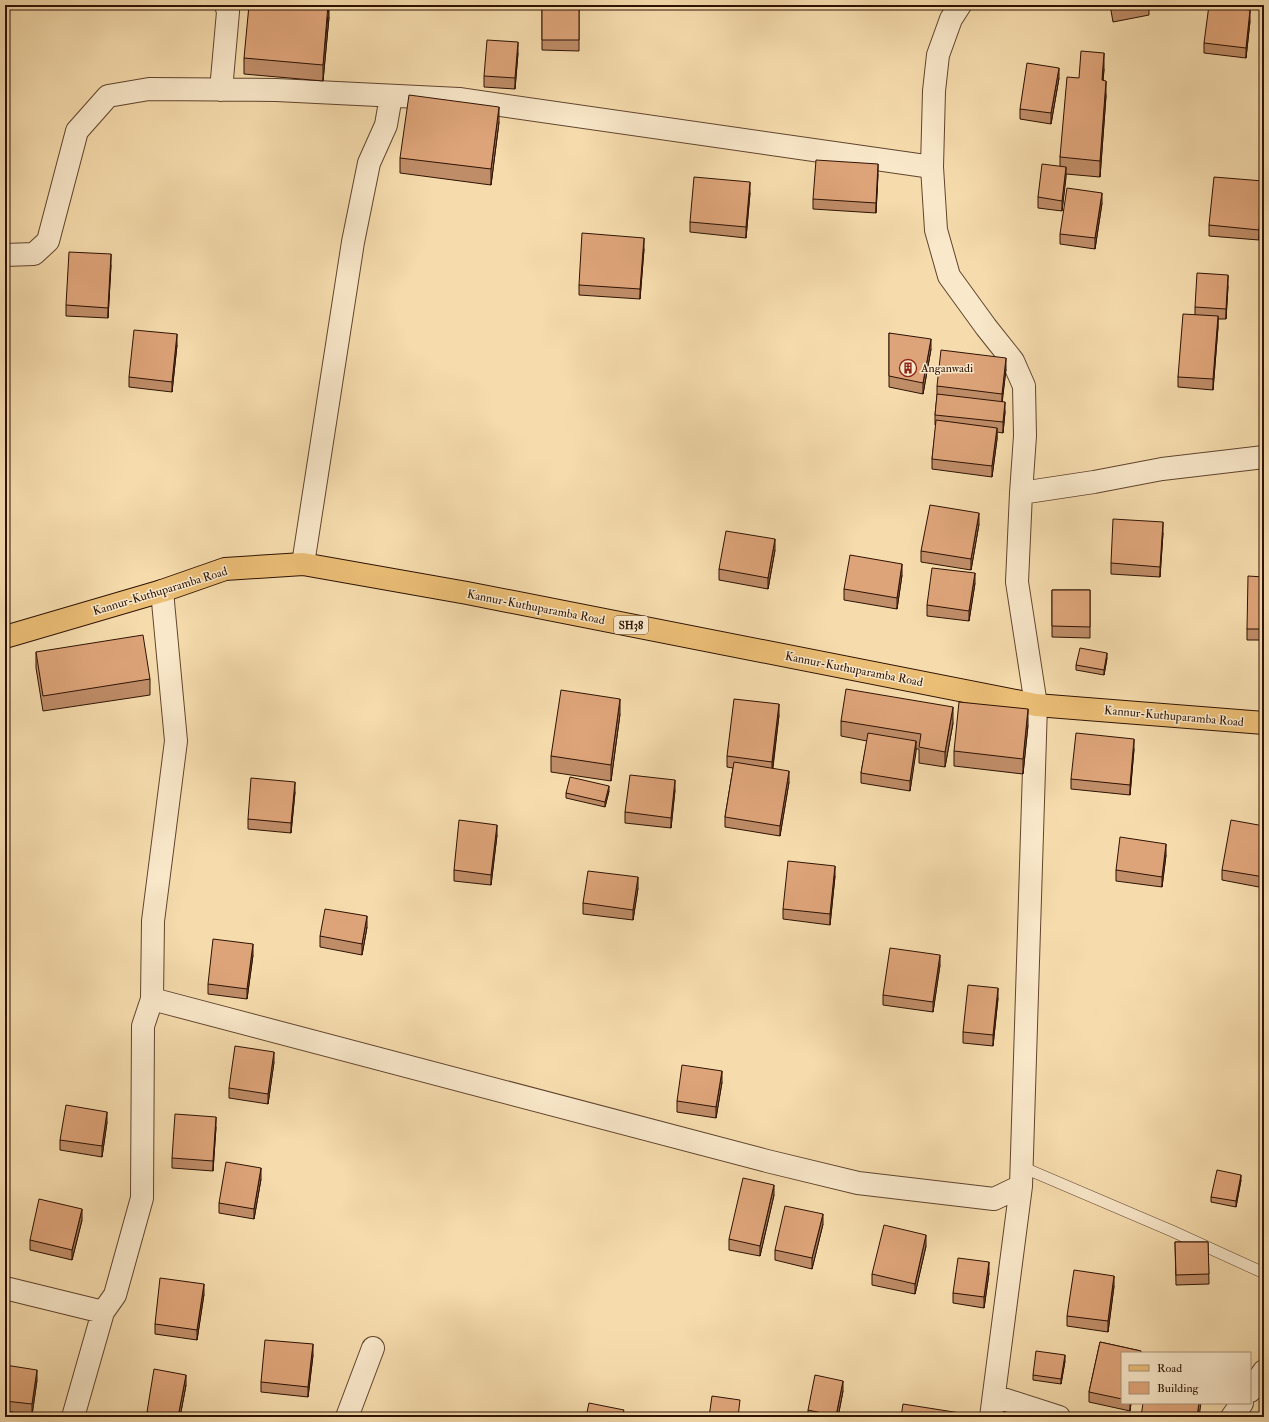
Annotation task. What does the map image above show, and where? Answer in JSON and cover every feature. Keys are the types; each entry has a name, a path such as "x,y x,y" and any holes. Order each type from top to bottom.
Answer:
{"main road":[{"name":"Kannur-Kuthuparamba Road","path":"5,637 162,592 225,569 303,564 475,594 1036,705 1264,723"}],"street":[{"path":"222,90 228,12 226,5"},
{"path":"960,5 952,19 938,55 934,97 932,167 936,230 949,276 1013,361 1024,386 1025,436 1017,582 1036,705 1022,1176 992,1407 1059,1417"},
{"path":"5,255 34,254 48,241 77,131 108,96 149,89 276,90 459,99 932,167"},
{"path":"303,564 353,242 369,163 386,125 391,96"},
{"path":"1021,493 1094,482 1162,469 1264,457"},
{"path":"73,1417 103,1312 115,1295 142,1198 143,1026 152,1000 153,921 176,741 162,592"},
{"path":"152,1000 767,1161 858,1183 994,1199 1022,1176"},
{"path":"5,1288 103,1312"},
{"path":"347,1417 373,1348"},
{"path":"1251,1390 1264,1371"},
{"path":"1232,1417 1241,1404"}],"lane":[{"path":"1022,1176 1172,1231 1264,1273"}],"building":[{"path":"249,5 328,5 323,65 244,58"},
{"path":"542,5 579,5 579,40 542,40"},
{"path":"1209,5 1250,10 1246,48 1204,43"},
{"path":"487,40 518,42 515,78 484,76"},
{"path":"1081,51 1104,53 1102,80 1106,81 1100,161 1060,157 1067,77 1079,78"},
{"path":"1027,63 1059,68 1051,113 1020,109"},
{"path":"409,95 499,107 491,169 400,158"},
{"path":"816,160 878,164 876,203 813,199"},
{"path":"1042,164 1066,167 1062,201 1038,197"},
{"path":"694,177 750,182 746,227 690,222"},
{"path":"1214,177 1263,181 1259,230 1209,225"},
{"path":"1067,188 1102,193 1095,238 1060,234"},
{"path":"582,233 644,238 640,289 579,285"},
{"path":"69,252 111,254 108,308 66,305"},
{"path":"1197,273 1228,275 1226,309 1195,307"},
{"path":"1183,314 1218,316 1213,379 1178,377"},
{"path":"134,330 177,334 172,382 129,377"},
{"name":"Anganwadi","path":"889,333 931,339 923,383 889,376"},
{"path":"941,350 1006,358 1002,394 937,386"},
{"path":"937,394 1005,402 1003,422 935,415"},
{"path":"936,420 997,428 992,466 932,459"},
{"path":"930,505 979,513 971,559 921,551"},
{"path":"1113,519 1163,522 1160,567 1111,563"},
{"path":"726,531 775,539 768,578 719,569"},
{"path":"850,555 902,564 897,598 844,589"},
{"path":"932,568 975,573 969,611 927,605"},
{"path":"1248,576 1264,577 1264,629 1247,629"},
{"path":"1052,590 1090,590 1090,627 1052,626"},
{"path":"143,635 150,679 43,696 36,652"},
{"path":"1080,648 1107,653 1104,670 1076,665"},
{"path":"846,689 953,707 945,752 919,747 921,734 841,721"},
{"path":"561,690 620,699 611,765 551,756"},
{"path":"734,699 779,704 772,762 727,756"},
{"path":"959,702 1028,709 1023,759 954,751"},
{"path":"868,733 916,741 910,781 861,773"},
{"path":"1076,733 1134,739 1130,785 1071,779"},
{"path":"734,762 789,771 780,826 725,817"},
{"path":"630,775 675,780 671,818 625,812"},
{"path":"570,777 609,786 605,802 566,793"},
{"path":"251,778 295,782 291,823 248,819"},
{"path":"459,820 497,825 491,875 454,870"},
{"path":"1231,820 1264,826 1264,877 1222,870"},
{"path":"1120,837 1166,844 1162,877 1116,870"},
{"path":"788,861 835,866 830,914 783,909"},
{"path":"588,871 638,877 633,910 583,903"},
{"path":"325,909 367,916 362,944 320,936"},
{"path":"213,939 253,944 247,989 208,984"},
{"path":"890,948 940,955 933,1002 883,995"},
{"path":"968,985 998,988 993,1035 963,1032"},
{"path":"235,1046 274,1052 268,1094 229,1088"},
{"path":"682,1065 722,1071 716,1107 677,1101"},
{"path":"66,1105 107,1112 102,1146 60,1140"},
{"path":"175,1114 216,1117 213,1161 172,1158"},
{"path":"226,1162 261,1168 254,1209 219,1203"},
{"path":"1217,1170 1241,1175 1236,1201 1211,1197"},
{"path":"743,1178 774,1185 760,1246 729,1239"},
{"path":"39,1199 82,1209 72,1250 30,1240"},
{"path":"785,1206 823,1214 812,1258 775,1250"},
{"path":"884,1225 926,1235 915,1284 872,1274"},
{"path":"1264,1236 1264,1251 1260,1249"},
{"path":"1175,1242 1208,1242 1209,1274 1176,1275"},
{"path":"958,1258 989,1262 984,1297 953,1293"},
{"path":"1074,1270 1114,1276 1108,1321 1067,1316"},
{"path":"160,1278 204,1284 197,1330 155,1324"},
{"path":"265,1340 313,1344 308,1387 261,1382"},
{"path":"1100,1342 1141,1351 1121,1352 1121,1399 1089,1392"},
{"path":"1036,1351 1065,1355 1061,1379 1033,1375"},
{"path":"5,1365 37,1370 32,1404 5,1401"},
{"path":"154,1369 186,1375 178,1417 147,1412"},
{"path":"815,1375 843,1381 836,1416 808,1410"},
{"path":"712,1396 740,1400 738,1417 709,1417"},
{"path":"589,1403 624,1410 622,1417 586,1417"},
{"path":"903,1404 973,1415 973,1417 901,1417"},
{"path":"1143,1404 1199,1404 1197,1417 1141,1417"}],"place":[{"name":"Anganwadi","path":"908,368"}]}
